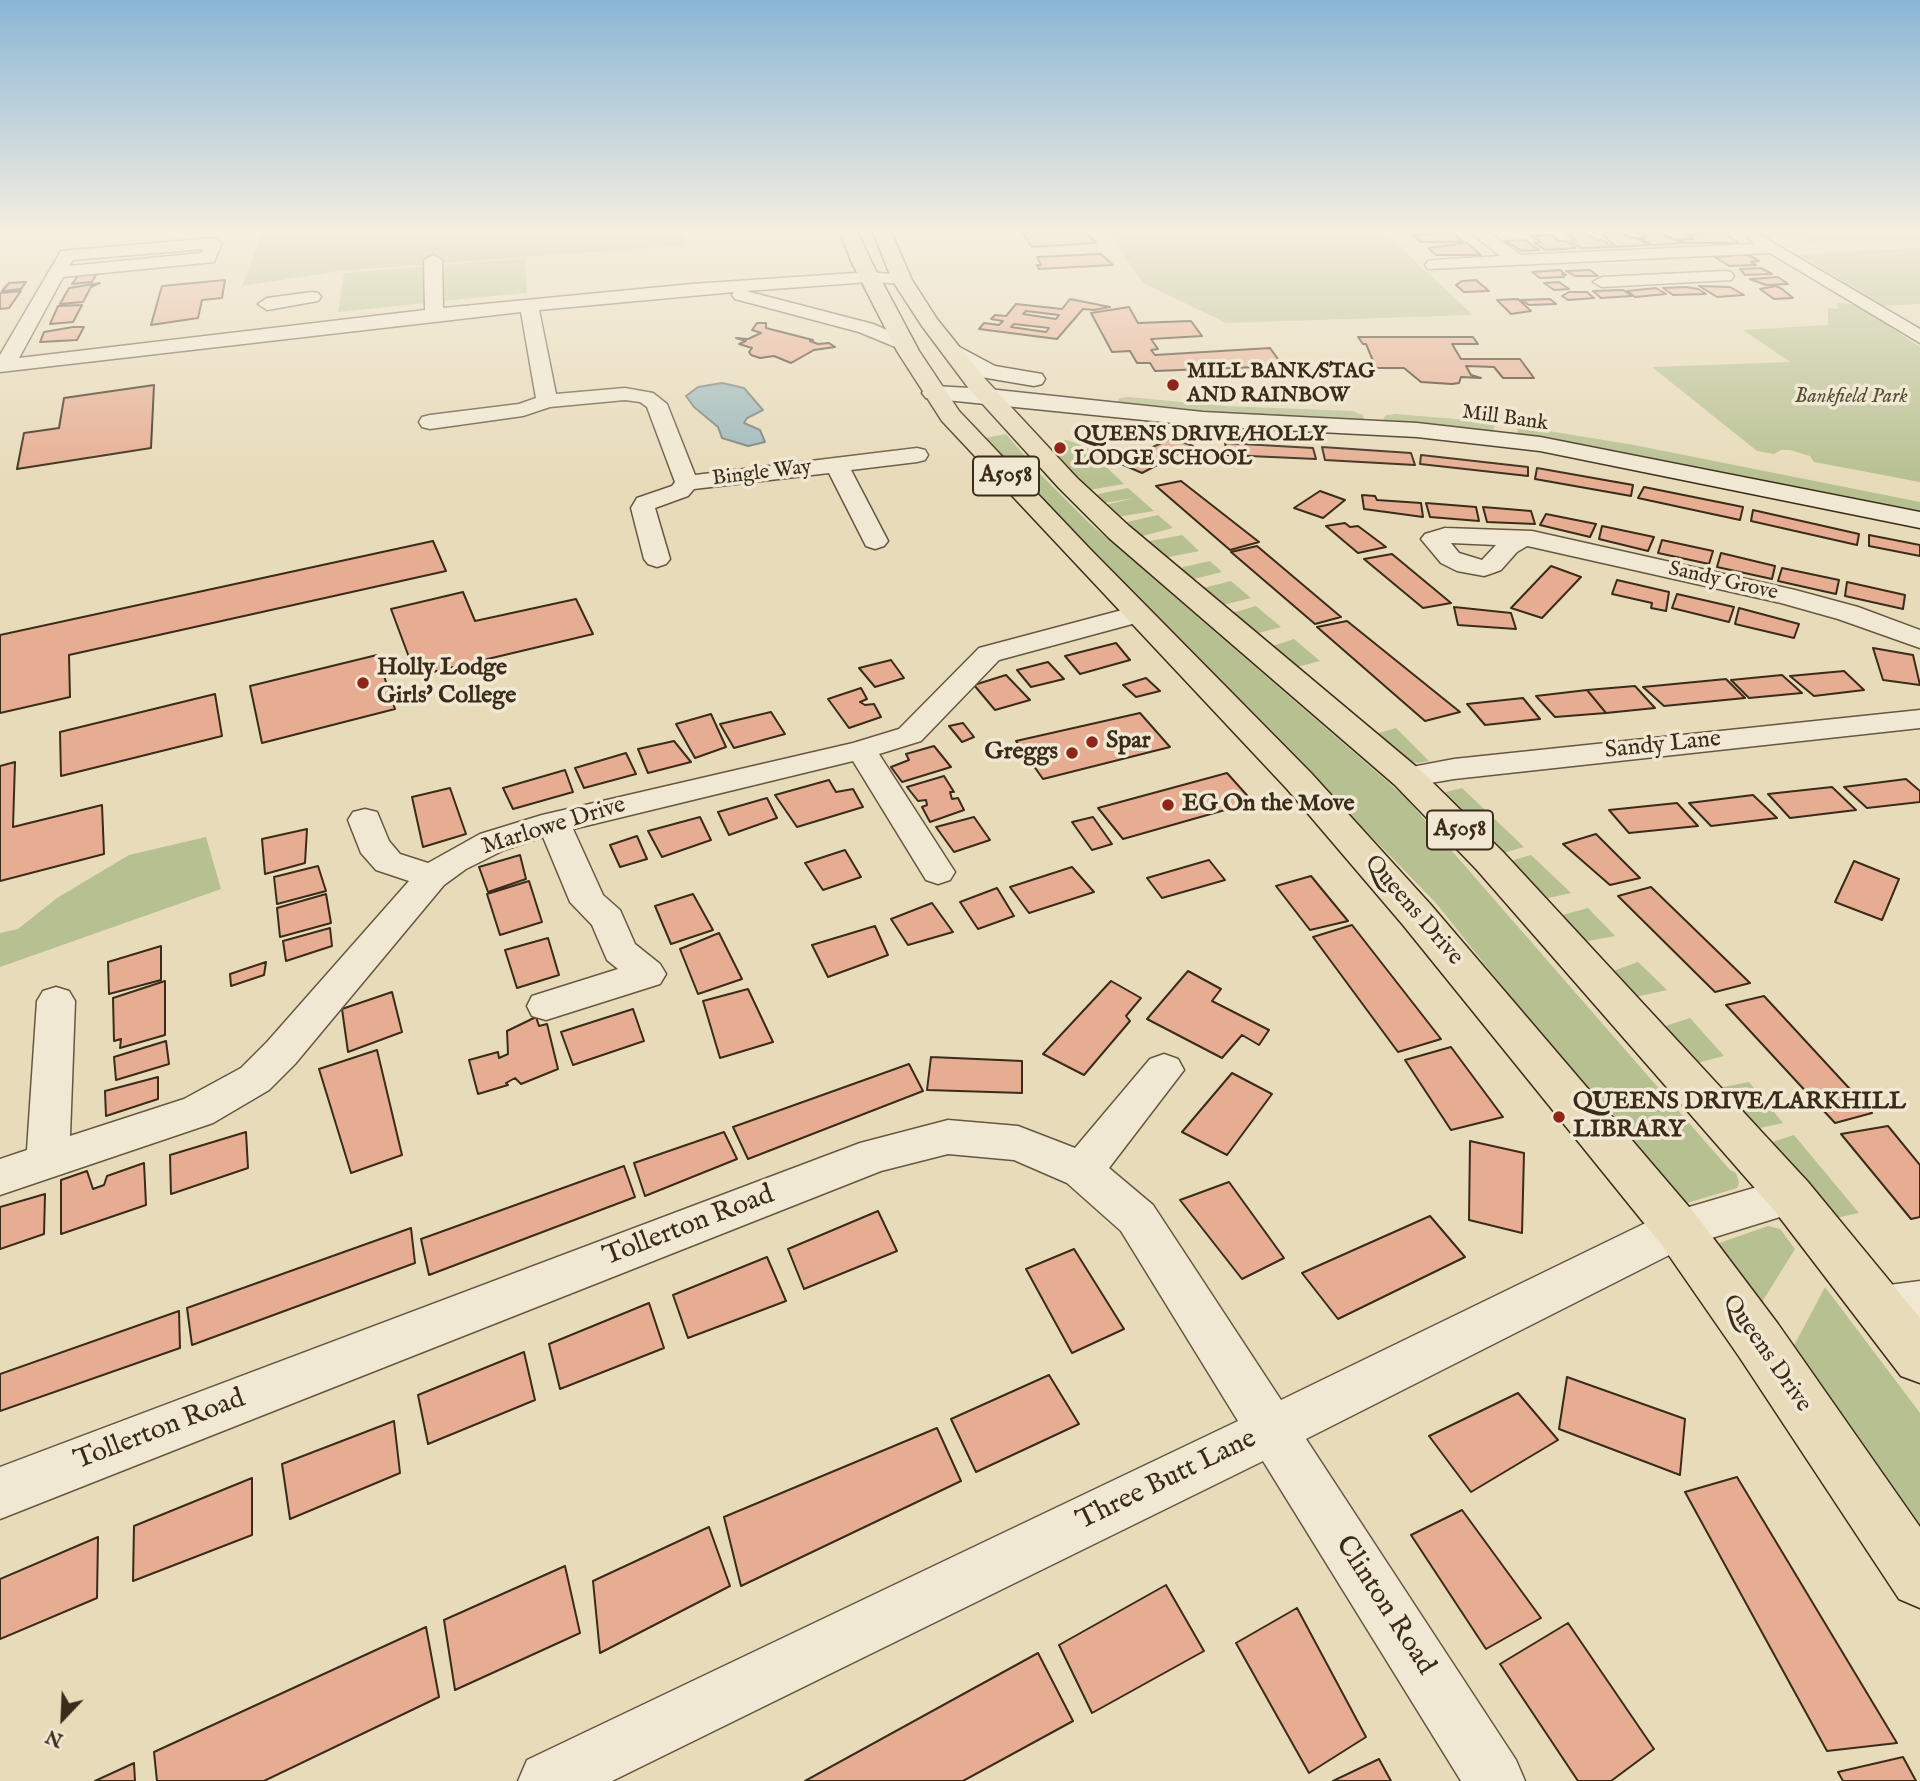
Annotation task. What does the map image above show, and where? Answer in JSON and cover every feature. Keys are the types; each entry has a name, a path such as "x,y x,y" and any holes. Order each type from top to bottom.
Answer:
{"highway":[{"name":"Queens Drive","path":"889,315 950,416 1299,781 1417,915 1678,1229 1759,1341 1920,1578"},
{"name":"A5058","path":"925,315 983,391 1119,532 1408,777 1490,861 1791,1196 1900,1304 1920,1358"}],"street":[{"path":"3,365 31,315"},
{"path":"285,331 288,315"},
{"path":"3,365 433,315"},
{"path":"531,315 547,401"},
{"path":"819,315 866,328 905,345"},
{"path":"1884,315 1920,337"},
{"name":"Mill Bank","path":"952,350 989,372 1084,386 1228,399 1373,417 1587,452 1920,520"},
{"name":"Mill Bank","path":"934,393 1084,386"},
{"name":"Mill Bank","path":"983,391 1215,420 1467,413 1602,433"},
{"name":"Bingle Way","path":"430,422 523,410 547,401 625,394 646,397 656,404 687,483"},
{"name":"Mill Bank","path":"1025,436 1043,419 1061,412 1111,409"},
{"name":"Bingle Way","path":"657,559 643,508 646,503 680,491 687,483 917,455"},
{"name":"Bingle Way","path":"837,466 875,541"},
{"name":"Sandy Grove","path":"1522,538 1786,596 1848,613 1920,640"},
{"name":"Marlowe Drive","path":"0,1177 198,1111 255,1079 281,1054 432,877 454,861 492,842 554,823 861,750 910,735 989,654 1137,614"},
{"name":"Sandy Lane","path":"1408,777 1468,767 1920,719"},
{"path":"861,750 938,872"},
{"path":"365,820 373,845 388,862 432,877"},
{"path":"546,1006 647,974 620,951 607,919 588,902 554,823"},
{"path":"48,1161 56,1001"},
{"path":"1082,1170 1164,1070"},
{"name":"Tollerton Road","path":"0,1493 874,1155 948,1137 1018,1143 1082,1170 1137,1217 1271,1431"},
{"name":"Three Butt Lane","path":"548,1781 1271,1431 1678,1229 1791,1196"},
{"name":"Clinton Road","path":"1271,1431 1495,1781"}],"green space":[{"path":"1210,315 1470,315 1226,323"},
{"name":"Bankfield Park","path":"1828,315 1872,315 1920,347 1920,482 1814,462 1810,456 1790,450 1781,450 1774,454 1757,451 1652,367 1790,362 1743,330 1828,325"},
{"path":"1119,398 1226,406 1352,411 1363,415 1364,419 1242,418 1117,405"},
{"path":"1386,415 1495,423 1493,434 1387,423 1383,419"},
{"path":"1518,426 1634,445 1920,502 1920,515 1517,437"},
{"path":"1006,434 1042,476 1088,522 1404,796 1730,1170 1736,1173 1739,1183 1737,1188 1684,1204 1551,1048 1436,903 984,438"},
{"path":"1066,440 1084,445 1124,484 1089,490 1054,455 1065,453 1056,442"},
{"path":"1128,488 1154,511 1117,517 1105,505 1134,498 1104,503 1097,496"},
{"path":"1158,515 1173,528 1139,537 1123,523"},
{"path":"1182,535 1199,551 1164,558 1145,542"},
{"path":"1210,561 1222,572 1190,580 1179,571 1183,567"},
{"path":"1231,581 1251,598 1223,605 1203,588"},
{"path":"1256,606 1281,627 1255,634 1232,613"},
{"path":"1294,639 1320,661 1293,668 1270,647"},
{"path":"1396,728 1429,761 1407,761 1375,734"},
{"path":"1462,788 1524,847 1503,853 1442,793"},
{"path":"206,837 221,889 0,967 0,933 18,929 57,898 129,855"},
{"path":"1531,855 1571,893 1544,899 1510,861"},
{"path":"1588,908 1615,936 1577,943 1555,917"},
{"path":"1638,962 1667,990 1631,998 1608,973"},
{"path":"1690,1018 1724,1056 1689,1065 1656,1029"},
{"path":"1749,1082 1783,1123 1760,1128 1747,1126 1718,1088"},
{"path":"1794,1135 1859,1213 1827,1220 1766,1144"},
{"path":"1768,1226 1780,1229 1795,1249 1754,1315 1714,1245"},
{"path":"1825,1287 1920,1413 1920,1550 1787,1359"}],"water":[{"path":"722,383 744,388 763,410 747,418 744,423 760,430 765,442 748,446 722,438 718,427 694,407 686,396 698,387"}],"building":[{"path":"54,315 77,315 73,322 50,324"},
{"path":"154,315 199,315 198,318 151,325"},
{"path":"995,315 1030,315 1056,319 1059,315 1078,315 1057,339 979,329 984,323 999,325 1003,321 991,319","holes":["1014,324 1049,328 1046,332 1011,327"]},
{"path":"1092,315 1134,315 1138,323 1191,321 1202,336 1151,339 1158,349 1151,350 1155,355 1270,348 1283,366 1155,371 1150,363 1137,363 1130,351 1112,352"},
{"path":"757,323 766,323 766,328 813,340 810,341 818,344 829,343 835,347 814,350 791,363 774,356 760,358 751,355 749,352 752,348 739,344 746,341 736,338 748,339 761,333 752,330"},
{"path":"84,327 77,340 40,342 44,332"},
{"path":"1358,337 1473,337 1478,344 1452,344 1461,359 1520,359 1534,378 1503,378 1494,367 1466,366 1471,375 1481,378 1461,377 1459,383 1452,384 1421,382 1404,368 1376,368 1366,344"},
{"path":"154,385 151,448 17,469 24,433 59,428 64,398"},
{"path":"1172,438 1193,446 1142,473 1119,463"},
{"path":"1225,443 1313,448 1316,459 1227,455"},
{"path":"1322,447 1411,453 1415,465 1325,460"},
{"path":"1421,455 1528,467 1528,476 1420,464"},
{"path":"1537,468 1633,485 1631,496 1535,479"},
{"path":"1181,481 1259,542 1230,550 1156,486"},
{"path":"1644,487 1743,507 1740,520 1638,498"},
{"path":"1320,491 1345,500 1323,518 1294,508"},
{"path":"1362,495 1375,496 1377,500 1421,503 1423,517 1364,509"},
{"path":"1426,503 1476,507 1479,521 1430,517"},
{"path":"1483,507 1531,511 1535,524 1487,522"},
{"path":"1753,510 1859,534 1857,545 1751,521"},
{"path":"1546,514 1596,524 1590,537 1540,525"},
{"path":"1345,523 1350,527 1358,526 1386,547 1358,553 1326,526"},
{"path":"1602,526 1654,537 1648,551 1599,539"},
{"path":"1869,535 1920,545 1920,556 1869,546"},
{"path":"1662,540 1713,551 1709,564 1658,553"},
{"path":"433,541 446,571 69,655 70,697 0,713 0,635"},
{"path":"1257,546 1341,617 1315,624 1231,552"},
{"path":"1721,553 1775,566 1772,579 1717,567"},
{"path":"1392,554 1451,603 1423,608 1364,559"},
{"path":"1551,566 1581,577 1542,618 1511,608"},
{"path":"1782,568 1839,580 1836,594 1778,581"},
{"path":"1617,580 1669,592 1666,611 1651,608 1652,603 1612,594"},
{"path":"1847,582 1905,595 1903,609 1845,596"},
{"path":"463,592 475,621 576,599 593,634 416,676 391,609"},
{"path":"1677,594 1734,607 1729,622 1672,608"},
{"path":"1454,607 1511,613 1516,629 1458,625"},
{"path":"1739,608 1799,624 1794,638 1735,624"},
{"path":"1347,621 1460,712 1425,721 1317,627"},
{"path":"1116,643 1130,660 1080,674 1065,656"},
{"path":"1873,648 1913,655 1920,685 1883,680"},
{"path":"377,655 395,709 262,743 250,686"},
{"path":"891,660 904,678 875,687 859,668"},
{"path":"1048,662 1064,679 1031,687 1017,670"},
{"path":"1844,671 1864,690 1814,696 1790,676"},
{"path":"1006,675 1030,700 995,710 974,685"},
{"path":"1782,675 1802,693 1749,698 1731,680"},
{"path":"1146,678 1160,691 1136,697 1123,685"},
{"path":"1726,679 1745,698 1664,706 1643,687"},
{"path":"1635,686 1655,708 1606,713 1587,690"},
{"path":"861,688 867,699 860,702 865,705 874,704 881,717 849,728 828,699"},
{"path":"1587,690 1606,713 1555,717 1536,696"},
{"path":"215,694 222,736 61,776 60,732"},
{"path":"1523,698 1540,719 1485,725 1467,704"},
{"path":"771,712 785,734 734,748 720,724"},
{"path":"1140,713 1170,747 1043,779 1016,741"},
{"path":"711,714 726,747 695,758 676,724"},
{"path":"963,723 974,737 962,742 949,726"},
{"path":"674,741 691,762 648,773 638,749"},
{"path":"934,746 951,767 902,782 891,767 909,760 906,754"},
{"path":"626,753 636,774 584,788 575,768"},
{"path":"15,762 13,827 102,805 104,854 0,881 0,766"},
{"path":"565,770 573,792 513,809 503,788"},
{"path":"1227,773 1253,802 1123,839 1098,808"},
{"path":"944,776 954,792 950,792 952,799 958,798 964,810 930,822 922,807 927,805 926,800 918,801 907,787"},
{"path":"1906,779 1920,791 1920,802 1867,808 1844,787"},
{"path":"829,780 836,792 853,789 863,807 797,827 775,795"},
{"path":"1832,787 1856,810 1790,818 1768,794"},
{"path":"450,788 466,834 423,847 412,797"},
{"path":"1753,795 1777,818 1711,826 1689,803"},
{"path":"767,798 777,818 729,835 718,812"},
{"path":"1677,803 1698,826 1629,833 1609,810"},
{"path":"700,817 711,840 662,857 648,831"},
{"path":"974,817 990,840 954,852 936,827"},
{"path":"1093,817 1112,844 1092,850 1072,822"},
{"path":"307,829 305,863 265,874 262,839"},
{"path":"1596,834 1640,878 1610,885 1563,844"},
{"path":"637,836 647,859 620,867 610,845"},
{"path":"845,850 861,877 823,890 805,863"},
{"path":"520,855 526,879 488,892 479,867"},
{"path":"1209,860 1225,880 1162,898 1147,878"},
{"path":"1854,861 1899,879 1882,920 1835,902"},
{"path":"318,866 326,891 277,904 274,877"},
{"path":"1072,867 1094,892 1029,913 1010,887"},
{"path":"1311,876 1348,921 1310,930 1276,886"},
{"path":"529,881 542,922 500,935 487,894"},
{"path":"1651,887 1750,983 1715,992 1618,896"},
{"path":"997,888 1014,916 978,929 960,902"},
{"path":"326,894 331,923 280,937 277,908"},
{"path":"693,894 713,930 671,944 655,906"},
{"path":"932,903 953,932 908,945 891,919"},
{"path":"1352,925 1441,1039 1398,1052 1313,937"},
{"path":"875,926 888,955 828,977 812,945"},
{"path":"330,928 332,946 286,961 283,941"},
{"path":"719,933 742,979 698,994 680,949"},
{"path":"548,938 559,975 517,988 505,950"},
{"path":"161,946 161,980 109,994 108,962"},
{"path":"266,962 264,975 231,986 230,974"},
{"path":"1188,971 1221,989 1212,1001 1269,1030 1259,1045 1242,1035 1222,1058 1147,1019"},
{"path":"165,981 165,1035 120,1048 121,1039 114,1041 113,998"},
{"path":"1111,981 1141,998 1126,1016 1130,1021 1084,1075 1043,1054"},
{"path":"748,989 773,1042 720,1058 703,1001"},
{"path":"392,992 402,1032 348,1052 342,1009"},
{"path":"1764,996 1872,1113 1835,1123 1726,1005"},
{"path":"633,1009 644,1041 573,1065 561,1032"},
{"path":"536,1017 539,1026 547,1024 558,1069 521,1084 515,1078 506,1083 508,1085 478,1094 469,1060 498,1052 499,1058 508,1054 507,1031"},
{"path":"166,1041 169,1064 116,1080 114,1057"},
{"path":"1451,1047 1503,1117 1451,1130 1405,1060"},
{"path":"377,1050 402,1155 351,1173 319,1069"},
{"path":"931,1057 1022,1061 1022,1093 927,1090"},
{"path":"909,1064 923,1091 748,1159 733,1127"},
{"path":"1232,1073 1272,1094 1227,1155 1182,1132"},
{"path":"158,1077 158,1099 106,1116 105,1091"},
{"path":"1888,1126 1920,1165 1920,1217 1911,1219 1841,1134"},
{"path":"246,1132 248,1168 171,1194 170,1155"},
{"path":"724,1132 737,1159 645,1196 634,1163"},
{"path":"1470,1141 1524,1153 1522,1233 1469,1220"},
{"path":"144,1163 146,1205 61,1234 61,1180 87,1171 93,1189 104,1185 107,1176"},
{"path":"624,1166 635,1197 429,1275 421,1239"},
{"path":"1229,1182 1284,1258 1242,1279 1180,1200"},
{"path":"45,1194 44,1234 0,1249 0,1207"},
{"path":"878,1211 897,1251 804,1289 788,1249"},
{"path":"1430,1216 1465,1257 1338,1319 1302,1273"},
{"path":"411,1228 415,1263 192,1345 187,1308"},
{"path":"1074,1249 1124,1329 1072,1353 1026,1269"},
{"path":"767,1257 786,1301 688,1338 673,1295"},
{"path":"649,1303 664,1348 560,1389 549,1344"},
{"path":"179,1311 180,1348 0,1411 0,1374"},
{"path":"524,1352 535,1400 428,1444 418,1395"},
{"path":"1049,1375 1079,1424 976,1472 951,1419"},
{"path":"1567,1377 1685,1419 1680,1475 1559,1429"},
{"path":"1518,1393 1558,1440 1471,1492 1429,1436"},
{"path":"394,1421 400,1473 290,1519 282,1464"},
{"path":"937,1428 961,1481 741,1586 724,1517"},
{"path":"1737,1477 1897,1743 1827,1751 1685,1492"},
{"path":"252,1478 252,1535 133,1581 134,1526"},
{"path":"1462,1510 1541,1618 1486,1649 1411,1535"},
{"path":"709,1527 730,1586 600,1653 593,1581"},
{"path":"98,1537 97,1598 0,1639 0,1579"},
{"path":"565,1566 580,1633 455,1690 444,1620"},
{"path":"1166,1585 1204,1651 1092,1713 1059,1645"},
{"path":"1297,1608 1366,1737 1309,1773 1236,1643"},
{"path":"1568,1623 1654,1749 1611,1781 1578,1781 1500,1664"},
{"path":"426,1627 439,1697 264,1781 157,1781 154,1752"},
{"path":"1038,1653 1073,1721 963,1781 805,1781"},
{"path":"1903,1757 1916,1781 1843,1781 1838,1772"},
{"path":"1379,1759 1391,1781 1333,1781"},
{"path":"134,1763 135,1781 95,1781"}],"place":[{"name":"MILL BANK/STAG AND RAINBOW","path":"1173,385"},
{"name":"QUEENS DRIVE/HOLLY LODGE SCHOOL","path":"1060,448"},
{"name":"Holly Lodge Girls' College","path":"363,683"},
{"name":"Spar","path":"1092,742"},
{"name":"Greggs","path":"1072,753"},
{"name":"EG On the Move","path":"1168,805"},
{"name":"QUEENS DRIVE/LARKHILL LIBRARY","path":"1559,1117"}]}
